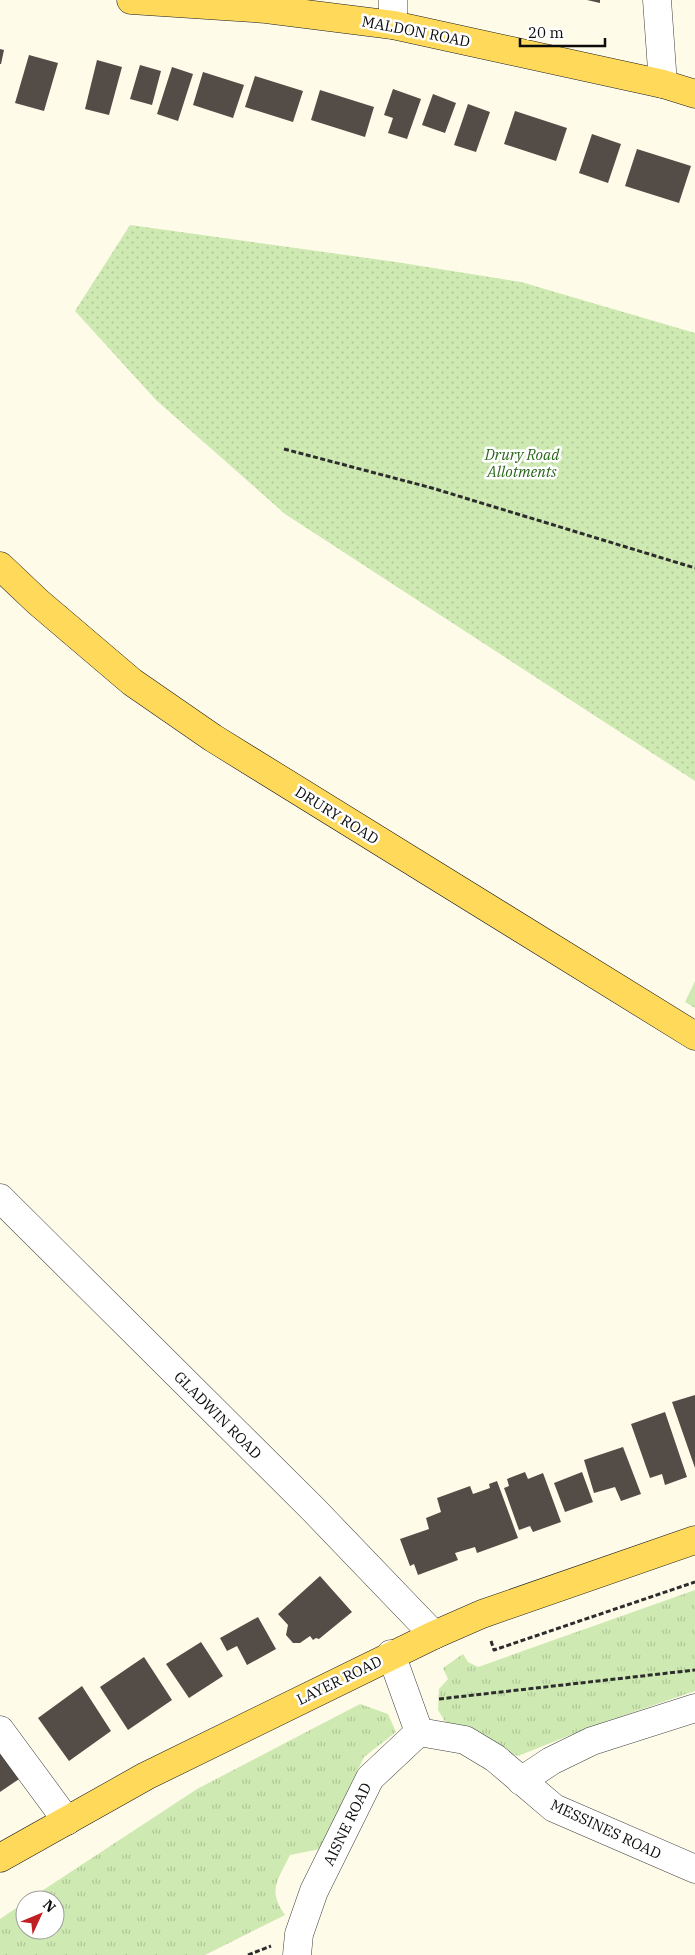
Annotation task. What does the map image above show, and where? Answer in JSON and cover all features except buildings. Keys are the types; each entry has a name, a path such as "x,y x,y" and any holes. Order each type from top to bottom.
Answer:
{"main road":[{"name":"MALDON ROAD","path":"131,0 266,9 393,12 664,84 695,94"},
{"name":"DRURY ROAD","path":"0,566 38,602 132,682 213,738 695,1036"},
{"name":"LAYER ROAD","path":"0,1858 146,1776 391,1654 482,1614 695,1540"}],"street":[{"path":"658,0 664,84"},
{"name":"GLADWIN ROAD","path":"0,1198 313,1509 434,1635"},
{"path":"391,1654 419,1732"},
{"path":"521,1781 551,1761 592,1741 695,1708"},
{"path":"0,1730 67,1821"},
{"name":"MESSINES ROAD","path":"419,1732 465,1740 495,1758 554,1808 695,1869"},
{"name":"AISNE ROAD","path":"297,1955 299,1934 314,1891 370,1778 419,1732"}],"path":[{"path":"284,449 432,488 695,568"},
{"path":"482,1614 494,1650 695,1582"},
{"path":"439,1699 695,1670"}],"green space":[{"name":"Drury Road Allotments","path":"130,225 396,262 521,282 695,333 695,781 285,514 156,400 75,311"},
{"path":"695,981 695,1008 685,1002"},
{"path":"695,1590 695,1691 593,1726 518,1756 452,1733 438,1710 439,1689 448,1679 443,1668 463,1654 468,1662 478,1667"},
{"path":"360,1704 388,1714 396,1732 364,1757 320,1849 290,1855 276,1885 276,1899 285,1915 205,1955 0,1955 0,1919 15,1909 15,1940 65,1940 65,1890 43,1890 197,1789"}]}
